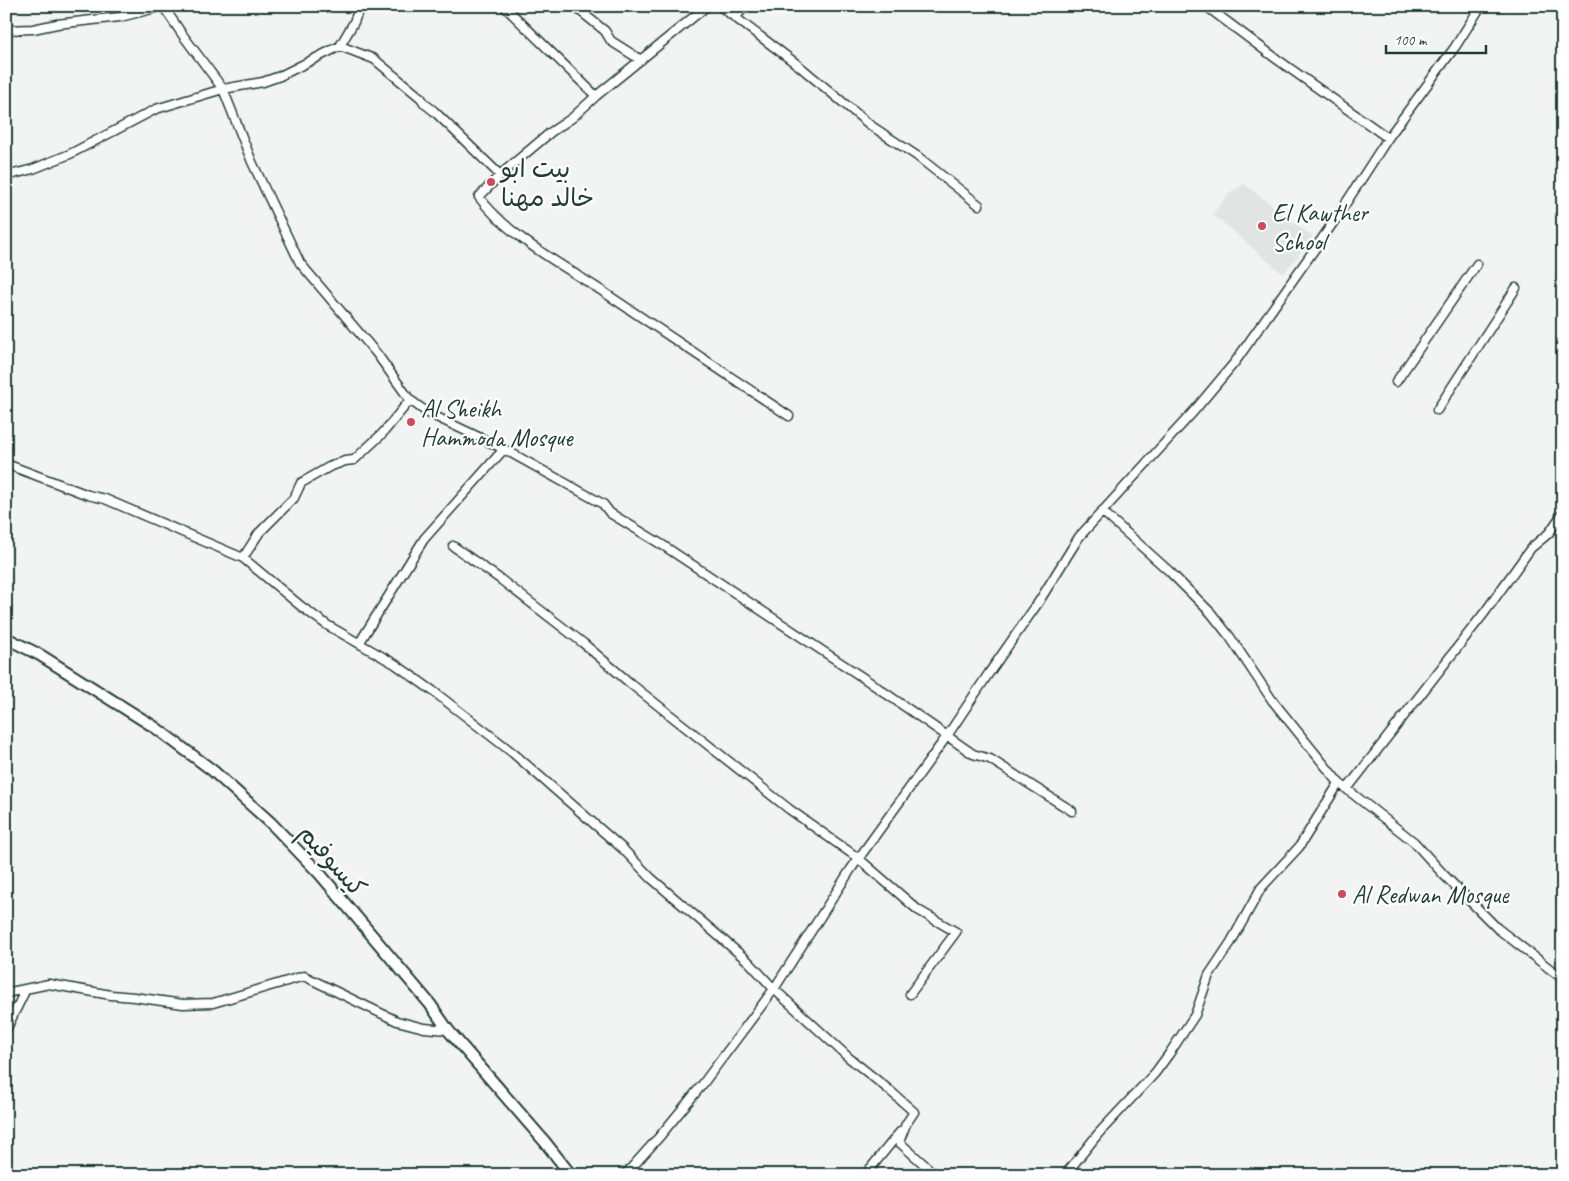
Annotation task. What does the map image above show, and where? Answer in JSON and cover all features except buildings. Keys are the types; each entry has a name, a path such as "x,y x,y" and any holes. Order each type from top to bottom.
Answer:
{"street":[{"path":"6,30 33,29 57,24 120,17 164,6 182,34 224,89 252,162 300,263 377,354 410,400 428,413 504,449 603,504 610,513 868,681 973,754 990,759 1072,811"},
{"path":"6,176 33,170 70,154 156,109 224,89 263,82 280,76 340,46 354,22 360,6"},
{"path":"504,6 596,96"},
{"path":"574,6 605,31 612,40 640,60"},
{"path":"707,6 640,60 628,72 596,96 572,118 551,132 500,175 479,197 488,209 541,253 789,416"},
{"path":"720,6 870,125 917,156 979,204"},
{"path":"736,17 745,6"},
{"path":"1206,6 1388,138"},
{"path":"625,1175 702,1085 774,989 858,858 947,736 1038,603 1080,537 1182,425 1235,362 1333,223 1388,138 1455,46 1481,6"},
{"path":"340,46 374,59 421,98 425,104 500,175"},
{"path":"1396,382 1478,264"},
{"path":"1437,410 1516,288"},
{"path":"243,558 259,533 294,498 301,483 329,467 354,460 382,434 410,400"},
{"path":"360,642 424,539 504,449"},
{"path":"6,464 80,492 105,499 243,558 302,607 327,624 360,642 432,691 513,753 623,849 651,878 749,962 774,989 848,1057 914,1112 865,1175"},
{"path":"1102,511 1211,613 1230,637 1272,700 1339,783 1414,842 1497,928 1563,980"},
{"path":"1347,789 1531,548 1549,533 1563,513"},
{"path":"453,546 583,643 631,684 789,809 858,858 918,910 956,932 910,994"},
{"name":"كيسوفيم","path":"6,638 40,655 156,728 212,770 271,823 320,874 430,1004 448,1030 545,1142 571,1175"},
{"path":"1065,1175 1098,1134 1155,1073 1169,1054 1192,1020 1209,975 1261,888 1299,847 1339,783"},
{"path":"6,994 49,984 111,995 183,1004 213,1003 304,976 397,1021 424,1028 448,1030"},
{"path":"6,1030 25,990"},
{"path":"906,1124 899,1142 936,1175"}],"shaded area":[{"name":"El Kawther School","path":"1244,184 1313,237 1283,274 1213,214 1228,194"}],"place":[{"name":"بيت ابو خالد مهنا","path":"491,182"},
{"name":"El Kawther School","path":"1262,226"},
{"name":"Al Sheikh Hammoda Mosque","path":"411,422"},
{"name":"Al Redwan Mosque","path":"1342,894"}]}
